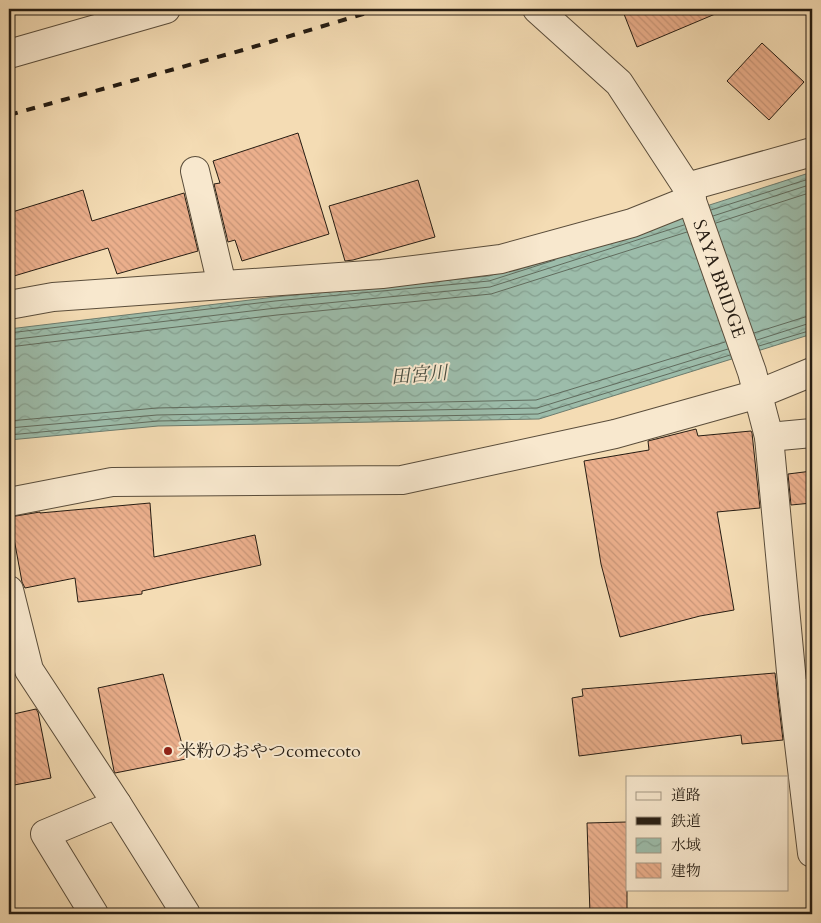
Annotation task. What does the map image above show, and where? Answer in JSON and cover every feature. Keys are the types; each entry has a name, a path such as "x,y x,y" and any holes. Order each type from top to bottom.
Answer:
{"street":[{"path":"9,54 166,9"},
{"name":"SAYA BRIDGE","path":"537,9 620,84 689,193 755,383 769,438 803,693 812,853"},
{"path":"9,305 54,297 382,274 501,259 632,223 689,193 812,152"},
{"path":"195,171 222,285"},
{"path":"9,502 112,482 402,480 615,434 755,383 812,372"},
{"path":"769,438 812,432"},
{"path":"9,590 29,670 186,914"},
{"path":"94,914 45,834 117,804"}],"water":[{"name":"田宮川","path":"812,172 812,334 539,419 158,426 9,440 9,329 275,297 489,276"}],"building":[{"path":"622,9 727,9 637,47"},
{"path":"762,43 804,82 769,120 727,81"},
{"path":"298,133 329,234 242,261 235,240 228,242 214,184 220,183 213,161"},
{"path":"418,180 435,237 345,261 329,206"},
{"path":"83,190 92,221 184,193 198,251 117,274 108,248 14,276 9,258 9,213"},
{"path":"696,429 698,436 751,431 752,433 760,508 717,512 734,610 700,616 620,637 601,564 584,461 649,450 648,441"},
{"path":"812,471 812,503 791,505 788,474"},
{"path":"150,503 154,557 255,535 261,565 142,591 142,594 78,602 75,578 25,588 22,582 10,517 40,512"},
{"path":"775,673 783,740 742,744 741,735 579,756 572,698 583,696 582,689"},
{"path":"163,674 186,759 115,773 98,688"},
{"path":"36,709 51,778 9,786 9,715"},
{"path":"626,822 627,914 590,914 587,823"}],"railway":[{"path":"9,115 243,50 380,9"}],"place":[{"name":"米粉のおやつcomecoto","path":"168,751"}]}
